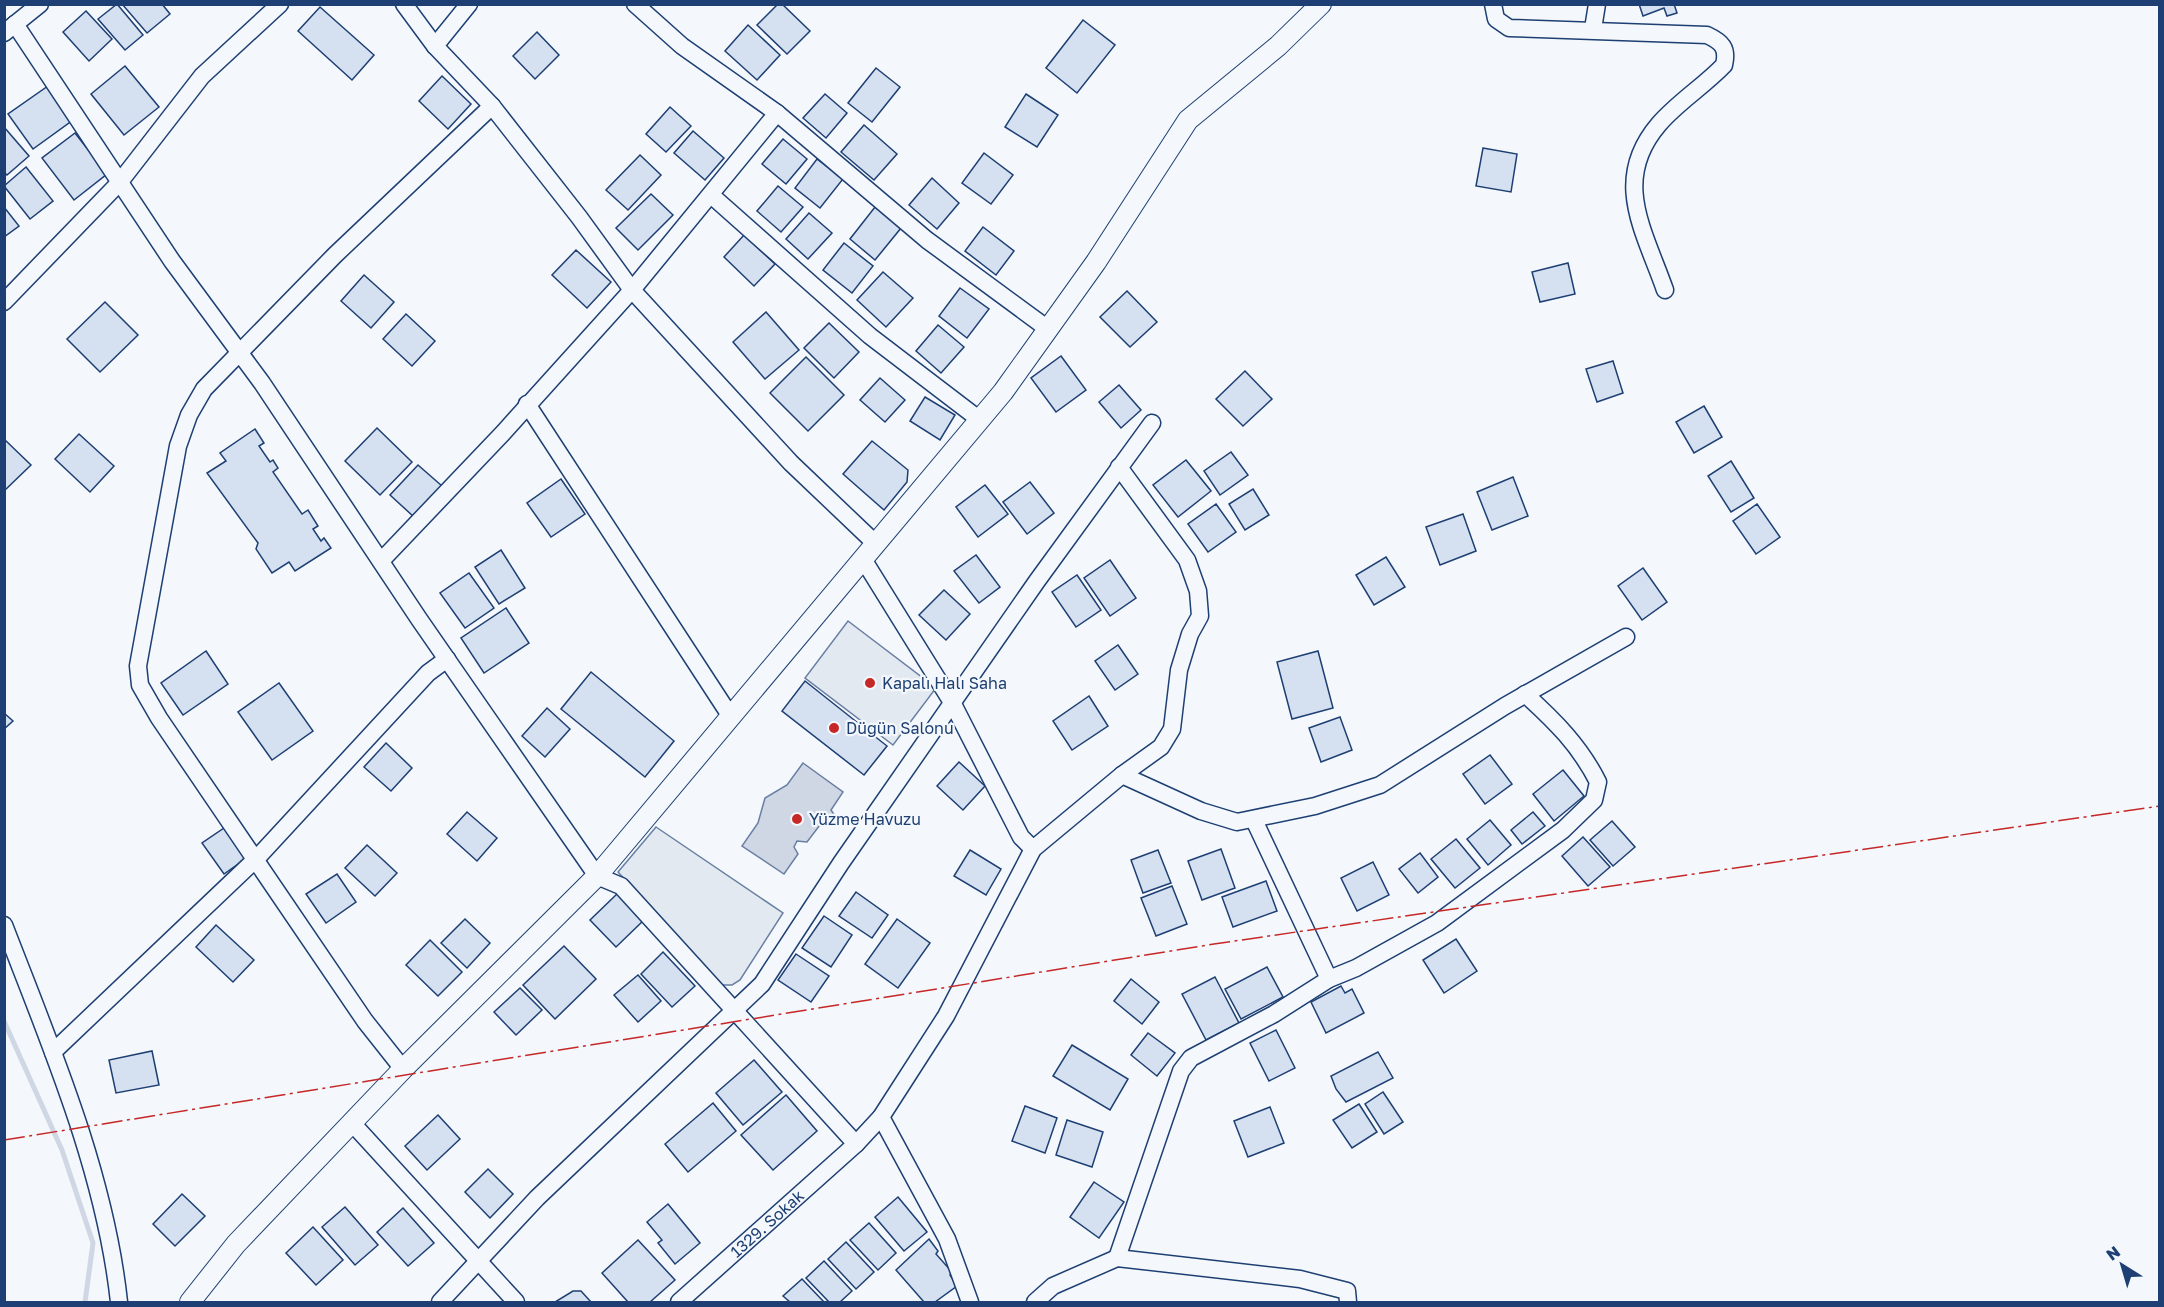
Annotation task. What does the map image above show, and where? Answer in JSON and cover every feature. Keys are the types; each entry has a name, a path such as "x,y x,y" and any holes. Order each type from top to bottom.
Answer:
{"street":[{"path":"40,4 10,28 66,97 172,261 238,351 597,876 621,886 856,1144"},
{"path":"4,302 120,183 202,76 280,4"},
{"path":"404,4 435,46 492,106 579,217 632,290 870,552 953,704 1021,837 1033,849 1122,775 1161,747 1172,729 1179,670 1190,634 1200,616 1198,591 1187,560 1119,467"},
{"path":"435,46 469,4"},
{"path":"635,4 682,46 777,113 927,240 1048,329"},
{"path":"190,1302 236,1244 403,1069 597,876 980,420 1096,262 1188,120 1278,46 1321,4"},
{"path":"1493,4 1496,19 1509,28 1593,29 1707,35 1720,41 1725,47 1724,65 1660,123 1638,153 1633,194 1665,291"},
{"path":"1593,29 1597,4"},
{"path":"403,1069 365,1021 257,858 159,718 140,685 138,666 178,446 189,415 204,389 238,351 492,106"},
{"path":"381,561 632,290 777,113"},
{"path":"711,195 870,336 980,420"},
{"path":"527,404 731,717"},
{"path":"440,1302 537,1198 762,984 841,863 1152,423"},
{"path":"1122,775 1201,811 1237,822 1315,806 1380,784 1525,694 1626,637"},
{"path":"53,1052 257,858 428,673 447,659"},
{"path":"1117,1258 1181,1071 1191,1058 1274,1014 1329,979 1356,968 1437,923 1563,830 1594,800 1598,782 1586,759 1559,724 1525,694"},
{"path":"1254,820 1329,979"},
{"name":"1329. Sokak","path":"679,1302 856,1144 881,1117 945,1016 1033,849"},
{"path":"4,926 53,1052 93,1171 119,1302"},
{"path":"881,1117 947,1239 970,1302"},
{"path":"352,1124 516,1302"},
{"path":"1035,1302 1053,1286 1117,1258 1300,1279 1347,1291 1348,1302"}],"shaded area":[{"name":"Kapalı Halı Saha","path":"848,621 936,688 893,745 805,678"},
{"name":"Yüzme Havuzu","path":"803,763 843,792 831,810 835,816 834,821 823,821 807,842 797,841 794,847 798,854 784,874 742,846 758,823 765,798 787,785"},
{"path":"656,827 783,913 740,980 732,985 722,985 618,872"}],"building":[{"path":"117,4 143,35 125,50 98,19"},
{"path":"122,4 162,4 170,14 147,33"},
{"path":"778,4 782,4 810,31 787,54 757,25"},
{"path":"1639,4 1674,4 1677,13 1667,16 1664,8 1643,16"},
{"path":"320,7 374,55 352,80 298,31"},
{"path":"86,11 112,39 89,61 63,32"},
{"path":"1083,20 1115,45 1077,93 1046,68"},
{"path":"748,25 780,55 757,80 725,51"},
{"path":"537,32 559,55 535,79 513,56"},
{"path":"125,66 159,107 124,135 91,94"},
{"path":"876,68 900,87 872,122 848,103"},
{"path":"442,76 471,104 448,129 419,101"},
{"path":"48,86 73,120 33,149 8,114"},
{"path":"825,94 847,113 826,138 803,118"},
{"path":"1026,94 1058,115 1037,147 1005,127"},
{"path":"670,107 691,126 666,152 646,134"},
{"path":"864,125 897,154 874,180 841,152"},
{"path":"4,127 29,156 7,175 4,172"},
{"path":"693,131 724,158 705,180 674,153"},
{"path":"75,133 107,174 74,200 42,158"},
{"path":"783,139 807,159 786,184 762,164"},
{"path":"1483,148 1517,154 1511,192 1476,186"},
{"path":"984,153 1013,175 991,204 962,183"},
{"path":"640,155 661,175 628,210 606,190"},
{"path":"817,159 843,179 820,208 795,188"},
{"path":"26,167 53,201 30,219 4,186"},
{"path":"932,178 959,203 937,229 909,205"},
{"path":"778,186 803,207 781,232 757,211"},
{"path":"651,194 673,215 638,250 616,228"},
{"path":"4,207 19,226 4,237"},
{"path":"875,207 901,228 875,260 850,239"},
{"path":"809,213 832,233 808,259 786,239"},
{"path":"983,227 1014,251 996,275 965,251"},
{"path":"744,235 775,264 754,286 724,257"},
{"path":"844,243 873,266 852,293 823,270"},
{"path":"576,250 611,282 587,308 552,275"},
{"path":"1568,263 1575,294 1540,302 1532,272"},
{"path":"883,272 913,298 886,327 857,300"},
{"path":"364,275 394,302 371,328 341,301"},
{"path":"960,288 989,309 967,338 939,316"},
{"path":"1127,291 1157,322 1130,347 1100,317"},
{"path":"105,302 138,335 100,372 67,339"},
{"path":"766,312 799,350 765,379 733,342"},
{"path":"406,314 435,341 412,366 383,339"},
{"path":"829,323 859,352 834,378 804,348"},
{"path":"938,325 964,347 941,373 916,351"},
{"path":"1061,356 1086,390 1056,412 1031,378"},
{"path":"806,357 844,395 808,431 770,393"},
{"path":"1613,361 1623,393 1597,402 1586,369"},
{"path":"1245,371 1272,399 1243,426 1216,399"},
{"path":"880,378 905,400 885,422 860,400"},
{"path":"1119,385 1141,410 1121,428 1099,402"},
{"path":"925,397 955,415 940,440 910,421"},
{"path":"1704,406 1722,437 1694,453 1676,422"},
{"path":"377,428 412,462 380,495 345,461"},
{"path":"255,429 264,443 259,446 270,462 273,460 278,468 273,472 302,514 308,510 318,526 313,529 321,541 324,538 331,548 295,571 289,562 272,573 256,549 258,543 207,473 226,461 220,453"},
{"path":"79,434 114,466 90,492 55,459"},
{"path":"4,439 31,465 4,491"},
{"path":"872,441 908,470 907,482 884,510 843,474"},
{"path":"1231,452 1248,475 1220,495 1204,471"},
{"path":"1186,460 1211,491 1178,517 1153,485"},
{"path":"1731,461 1754,498 1731,512 1708,476"},
{"path":"418,465 442,486 414,517 390,495"},
{"path":"1513,477 1528,516 1492,530 1477,492"},
{"path":"561,479 585,514 551,537 527,503"},
{"path":"1030,482 1054,513 1027,534 1003,502"},
{"path":"985,485 1008,514 978,537 956,507"},
{"path":"1253,489 1269,515 1245,530 1229,504"},
{"path":"1216,504 1236,532 1208,552 1188,524"},
{"path":"1757,504 1780,537 1756,554 1733,521"},
{"path":"1463,514 1476,551 1440,565 1426,527"},
{"path":"501,550 525,588 499,604 475,567"},
{"path":"976,555 1000,587 979,603 954,571"},
{"path":"1386,557 1405,587 1374,605 1356,575"},
{"path":"1110,560 1136,598 1110,616 1084,578"},
{"path":"1643,568 1667,602 1642,620 1618,586"},
{"path":"469,573 494,608 465,628 440,593"},
{"path":"1077,575 1101,610 1076,627 1052,592"},
{"path":"944,590 970,614 946,640 919,615"},
{"path":"506,608 529,643 484,673 461,638"},
{"path":"1118,645 1138,674 1115,690 1095,661"},
{"path":"206,651 228,684 183,715 161,683"},
{"path":"1318,651 1333,708 1292,719 1277,662"},
{"path":"591,672 674,741 645,777 561,709"},
{"name":"Düğün Salonu","path":"805,681 887,746 864,775 782,711"},
{"path":"279,683 313,731 272,760 238,712"},
{"path":"1089,696 1108,726 1072,750 1053,721"},
{"path":"547,708 570,729 545,757 522,736"},
{"path":"4,713 13,721 4,729"},
{"path":"1340,717 1352,750 1321,762 1309,728"},
{"path":"386,743 412,768 391,791 364,767"},
{"path":"1490,755 1512,784 1485,804 1463,774"},
{"path":"959,762 985,786 963,810 937,786"},
{"path":"1563,770 1584,796 1554,821 1533,794"},
{"path":"467,812 497,838 477,861 447,834"},
{"path":"1533,812 1545,826 1522,844 1511,830"},
{"path":"1490,820 1511,845 1488,865 1467,839"},
{"path":"1612,821 1635,847 1613,866 1590,840"},
{"path":"227,826 248,857 224,874 202,843"},
{"path":"1583,837 1610,867 1588,886 1562,856"},
{"path":"1456,839 1480,868 1455,888 1431,859"},
{"path":"367,845 397,873 375,896 345,868"},
{"path":"1221,849 1235,888 1202,900 1188,861"},
{"path":"970,850 1001,869 986,895 954,876"},
{"path":"1158,850 1171,883 1143,893 1131,860"},
{"path":"1420,853 1438,877 1418,893 1399,869"},
{"path":"1373,862 1389,895 1357,911 1341,878"},
{"path":"337,874 356,902 326,923 306,894"},
{"path":"1266,881 1277,911 1233,927 1222,897"},
{"path":"1172,886 1187,924 1156,936 1141,898"},
{"path":"856,892 888,915 872,938 839,916"},
{"path":"618,893 644,920 616,947 590,920"},
{"path":"824,916 852,935 831,967 802,948"},
{"path":"465,919 490,943 467,968 441,943"},
{"path":"897,919 930,943 898,988 865,964"},
{"path":"216,925 254,960 233,982 196,947"},
{"path":"1456,939 1477,971 1444,993 1423,960"},
{"path":"430,940 462,972 438,996 406,965"},
{"path":"564,946 596,979 555,1019 523,985"},
{"path":"663,952 695,986 672,1007 641,974"},
{"path":"796,954 829,976 811,1002 778,980"},
{"path":"1267,967 1283,997 1241,1019 1225,989"},
{"path":"638,975 661,1001 638,1022 614,995"},
{"path":"1215,977 1239,1023 1206,1040 1182,994"},
{"path":"1131,979 1159,1002 1142,1024 1114,1001"},
{"path":"1341,986 1345,993 1352,989 1364,1013 1326,1033 1311,1002"},
{"path":"520,988 542,1010 516,1035 494,1012"},
{"path":"1276,1030 1295,1068 1269,1081 1250,1043"},
{"path":"1148,1033 1175,1053 1157,1076 1131,1055"},
{"path":"1072,1045 1128,1079 1110,1110 1053,1076"},
{"path":"152,1051 159,1085 116,1093 109,1060"},
{"path":"1378,1052 1393,1078 1346,1102 1336,1089 1331,1076"},
{"path":"754,1060 782,1092 743,1125 716,1093"},
{"path":"1383,1092 1403,1122 1384,1134 1365,1104"},
{"path":"786,1095 817,1131 773,1170 741,1135"},
{"path":"713,1103 736,1131 688,1172 665,1144"},
{"path":"1359,1104 1377,1132 1352,1148 1333,1120"},
{"path":"1025,1106 1057,1118 1045,1153 1012,1141"},
{"path":"1270,1107 1284,1143 1248,1157 1234,1121"},
{"path":"438,1115 460,1139 427,1170 405,1146"},
{"path":"1067,1120 1103,1132 1092,1167 1056,1155"},
{"path":"488,1169 513,1194 490,1218 465,1192"},
{"path":"1094,1182 1124,1202 1099,1238 1070,1217"},
{"path":"182,1194 205,1216 175,1246 153,1224"},
{"path":"898,1197 927,1232 904,1251 875,1217"},
{"path":"668,1204 700,1243 675,1264 658,1243 662,1240 647,1222"},
{"path":"345,1207 378,1245 355,1265 322,1227"},
{"path":"403,1208 434,1243 408,1266 377,1232"},
{"path":"869,1223 896,1253 878,1270 850,1240"},
{"path":"313,1227 343,1260 316,1285 286,1253"},
{"path":"929,1239 938,1251 936,1254 952,1272 950,1275 957,1286 935,1302 924,1302 896,1270"},
{"path":"638,1240 675,1280 650,1302 628,1302 602,1273"},
{"path":"846,1242 874,1272 856,1289 828,1259"},
{"path":"824,1261 852,1291 840,1302 829,1302 806,1278"},
{"path":"802,1279 824,1302 790,1302 783,1296"},
{"path":"573,1291 581,1291 591,1302 555,1302"}],"waterway":[{"path":"4,1021 62,1150 93,1243 85,1302"}],"power":[{"path":"4,1140 1214,944 2160,806"}],"place":[{"name":"Kapalı Halı Saha","path":"870,683"},
{"name":"Düğün Salonu","path":"834,728"},
{"name":"Yüzme Havuzu","path":"797,819"}]}
